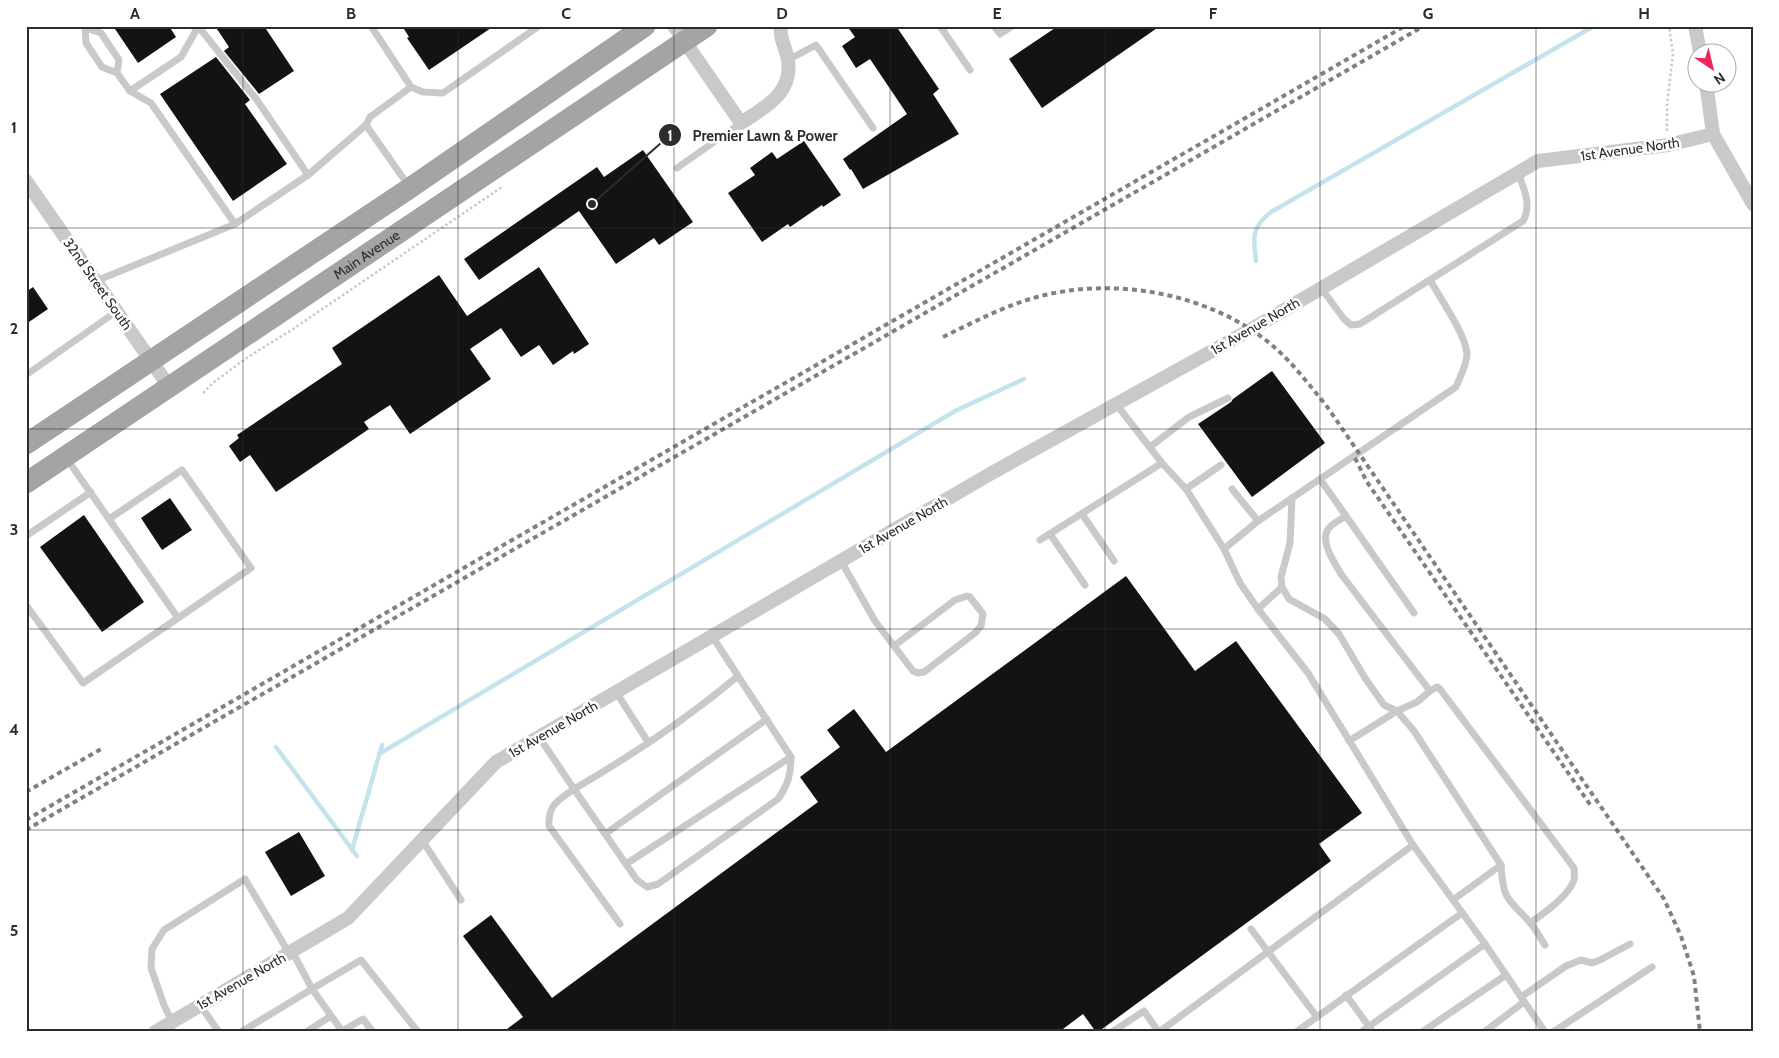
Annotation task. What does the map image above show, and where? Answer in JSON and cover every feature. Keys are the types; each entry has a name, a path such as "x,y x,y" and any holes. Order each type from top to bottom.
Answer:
{"main road":[{"path":"26,444 410,188 645,26"},
{"name":"Main Avenue","path":"26,483 170,388 679,34 707,26"}],"street":[{"path":"679,34 741,123 772,102 784,90 788,76 788,60 780,32 781,26"},
{"path":"1695,26 1698,42"},
{"path":"1707,92 1713,134 1753,204"},
{"name":"1st Avenue North","path":"155,1032 348,918 496,762 990,474 1320,288 1538,161 1668,145 1713,134"},
{"name":"32nd Street South","path":"26,181 170,388"}],"lane":[{"path":"130,91 181,57 198,26 257,100 308,175"},
{"path":"371,26 412,87 423,92 443,93 538,26"},
{"path":"940,26 970,70"},
{"path":"994,26 1000,34 1012,26"},
{"path":"117,73 119,60 101,33 85,27 86,43 102,67 117,73 130,91 151,103 235,224"},
{"path":"788,60 816,45 873,128"},
{"path":"96,281 235,224 308,175 366,125 370,117 412,87"},
{"path":"677,168 741,123"},
{"path":"366,125 410,188"},
{"path":"1320,288 1344,319 1351,325 1360,324 1523,221 1527,213 1527,197 1518,173"},
{"path":"1224,548 1258,521 1456,387 1467,355 1465,342 1430,280"},
{"path":"26,375 117,311"},
{"path":"1150,447 1189,417 1228,398"},
{"path":"1116,404 1162,463 1186,489 1224,548 1240,583 1308,673 1413,845 1454,900 1545,1032"},
{"path":"65,457 178,618"},
{"path":"1040,540 1162,463"},
{"path":"1186,489 1221,465"},
{"path":"26,605 83,684 251,568 182,470 110,519"},
{"path":"1320,479 1414,613"},
{"path":"1232,489 1258,521"},
{"path":"26,536 90,492"},
{"path":"1292,498 1290,543 1283,565 1282,587 1289,599 1330,623 1384,705 1397,711 1414,731 1501,865 1502,886 1507,898 1530,924 1545,945"},
{"path":"1082,514 1114,561"},
{"path":"1346,516 1327,531 1327,545 1330,552 1341,574 1430,691"},
{"path":"1050,534 1085,585"},
{"path":"841,561 875,621 894,646 913,671 918,673 924,672 975,633 981,626 983,614 970,597 961,597 894,646"},
{"path":"1258,609 1282,587"},
{"path":"539,737 637,880 647,887 658,884 778,799 786,788 791,773 791,757 712,636"},
{"path":"620,924 549,826 548,816 552,805 648,742 715,695 738,676"},
{"path":"1349,741 1397,711 1417,702 1437,687 1447,696 1574,868 1575,880 1569,888 1548,910 1530,924"},
{"path":"616,692 648,742"},
{"path":"605,834 767,719"},
{"path":"626,864 791,757"},
{"path":"422,840 461,900"},
{"path":"1112,1032 1144,1011 1159,1032 1413,845"},
{"path":"1454,900 1501,865"},
{"path":"172,1022 151,968 152,949 164,930 245,879 312,989 342,1031 363,1018 373,1032"},
{"path":"1296,1032 1462,912"},
{"path":"1251,929 1317,1017"},
{"path":"1361,1032 1371,1029 1485,944"},
{"path":"1484,1032 1566,966 1581,960 1592,963 1630,944"},
{"path":"241,1032 361,960 418,1032"},
{"path":"1553,1032 1652,967"},
{"path":"1422,1032 1506,975"},
{"path":"1346,995 1371,1029"},
{"path":"200,1005 219,1032"},
{"path":"306,1032 331,1016"}],"path":[{"path":"1668,26 1673,54 1667,104 1668,145"},
{"path":"203,393 214,382 248,357 290,331 508,182"}],"building":[{"path":"113,26 169,26 176,37 138,63"},
{"path":"215,26 264,26 294,71 259,94 224,51 229,47"},
{"path":"402,26 494,26 429,70 407,38 409,37"},
{"path":"847,26 896,26 939,89 933,94 959,134 863,189 843,159 907,114 870,59 856,68 842,46 855,37"},
{"path":"1058,26 1160,26 1042,108 1009,59"},
{"path":"216,57 250,100 245,104 287,164 233,201 160,94"},
{"path":"804,141 841,195 823,207 822,205 790,227 788,224 762,242 728,193 755,175 750,168 772,152 777,159"},
{"path":"643,150 693,222 659,245 654,238 616,264 579,211 479,280 464,259 597,167 604,177"},
{"path":"539,267 589,344 574,354 573,351 553,365 539,345 521,357 501,328 470,349 491,379 410,434 390,405 364,422 369,429 276,492 250,455 240,462 229,446 239,438 237,435 342,364 332,348 439,275 467,316"},
{"path":"33,287 48,309 26,324 26,292"},
{"path":"1272,371 1325,443 1252,497 1198,424"},
{"path":"170,498 192,530 162,550 141,518"},
{"path":"84,515 144,602 102,632 40,547"},
{"path":"1126,576 1195,671 1236,641 1362,813 1319,844 1331,861 1098,1032 1096,1032 1083,1014 1059,1032 503,1032 523,1017 463,936 491,915 552,998 818,802 800,777 840,747 827,730 854,709 886,752"},
{"path":"299,832 325,876 291,896 265,852"}],"waterway":[{"path":"1256,261 1255,234 1260,223 1271,212 1594,26"},
{"path":"379,754 955,411 1024,379"},
{"path":"352,850 382,745"},
{"path":"276,747 357,856"}],"railway":[{"path":"26,820 1405,26"},
{"path":"26,830 1424,26"},
{"path":"943,337 1001,310 1037,297 1067,291 1098,288 1129,289 1161,294 1191,302 1221,313 1248,328 1273,346 1301,374 1326,405 1664,899 1681,936 1694,976 1700,1032"},
{"path":"1355,458 1367,482 1591,806"},
{"path":"26,792 101,749"}],"place":[{"name":"Premier Lawn & Power","path":"592,204"}]}
